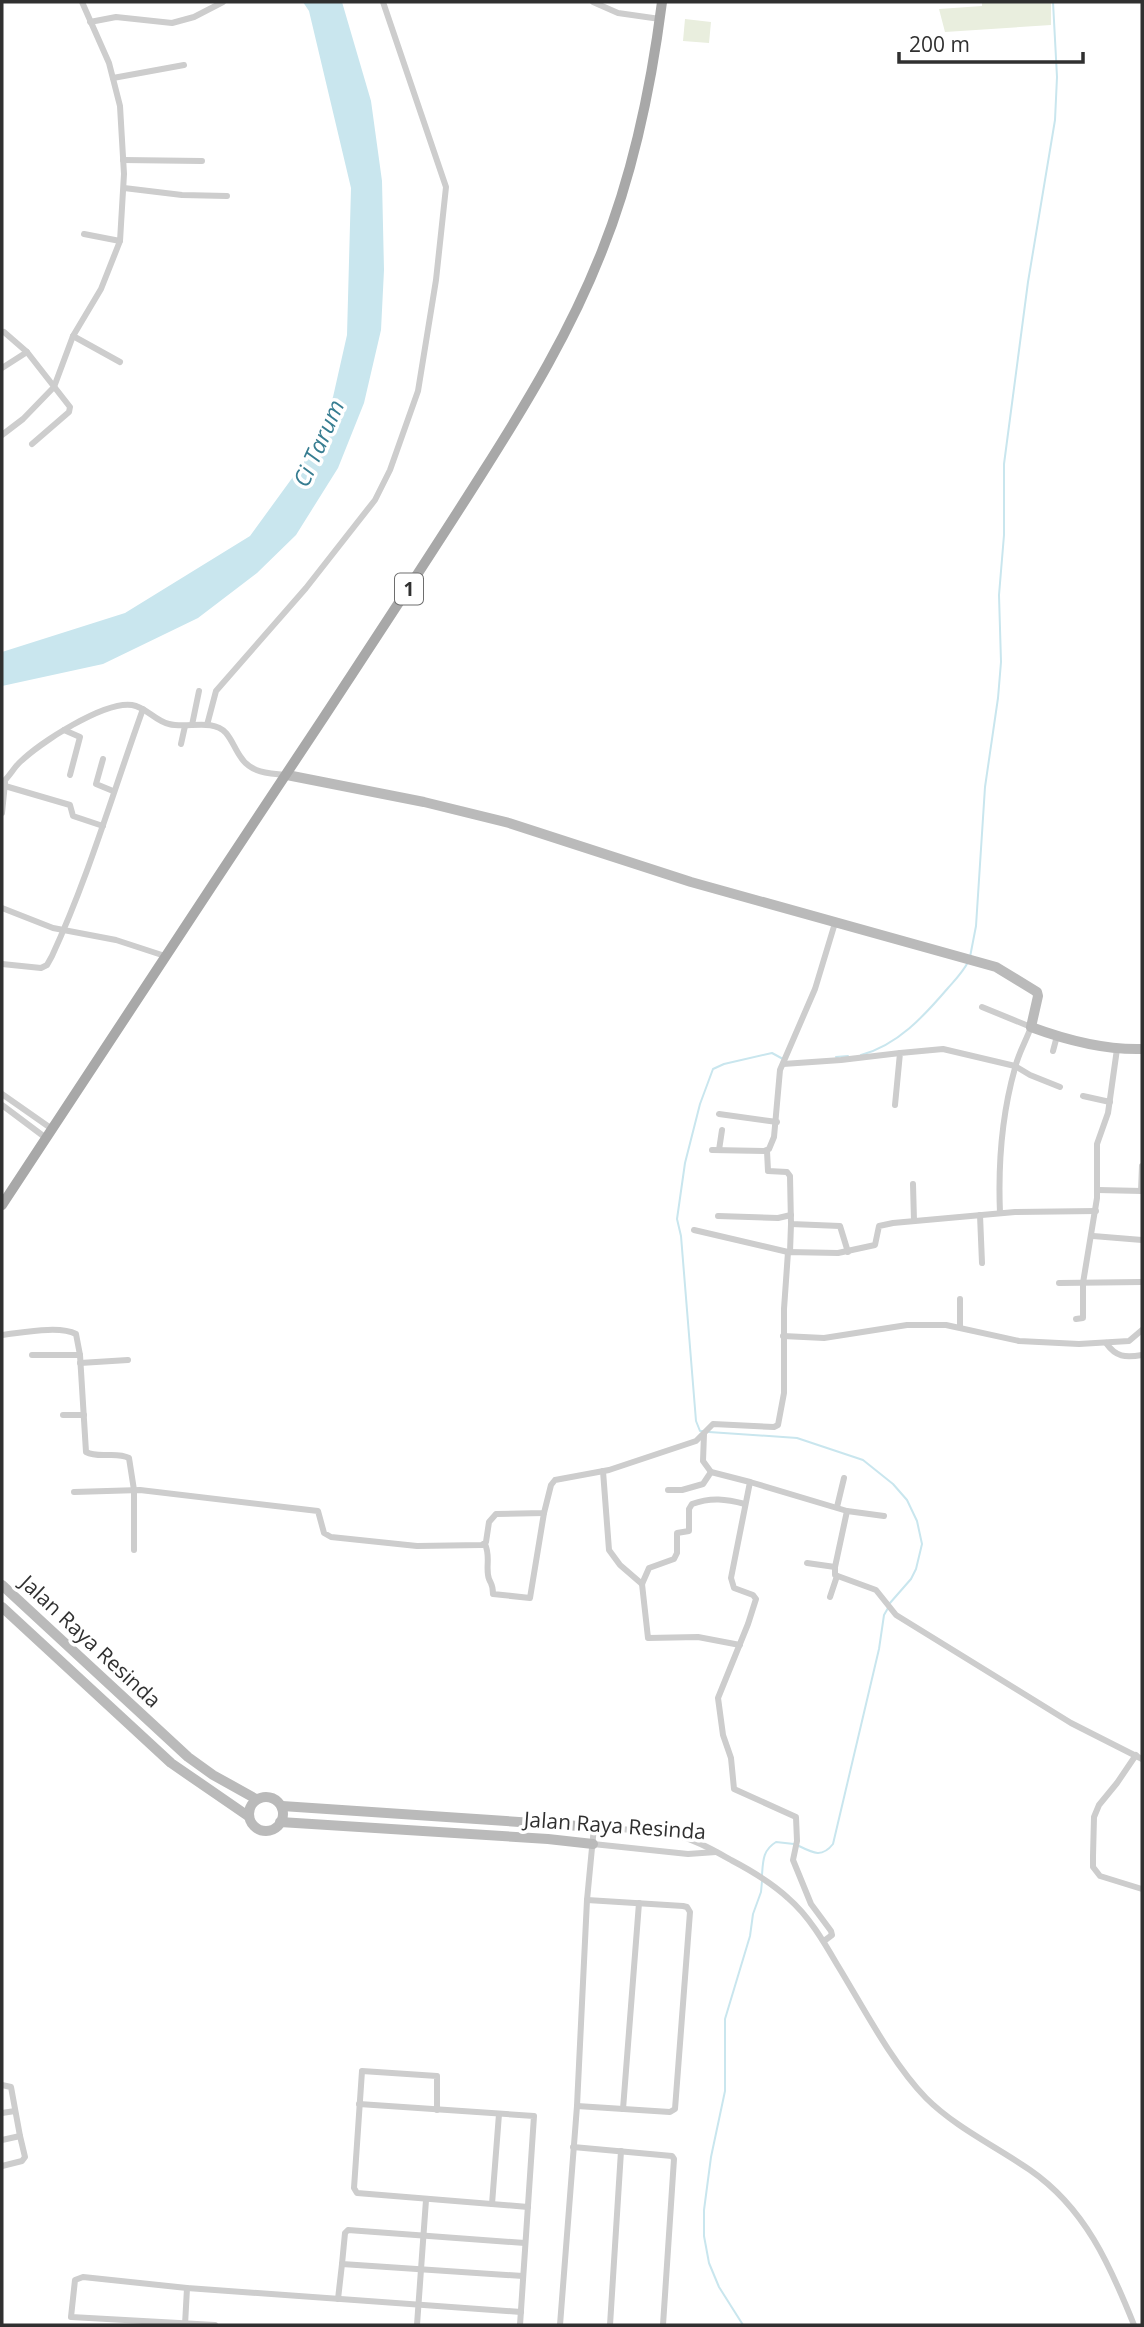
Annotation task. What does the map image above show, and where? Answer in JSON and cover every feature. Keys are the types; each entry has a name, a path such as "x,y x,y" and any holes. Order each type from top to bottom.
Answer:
{"main road":[{"name":"1","path":"2,1205 442,538 565,335 602,251 624,191 654,68 662,2"}],"street":[{"path":"2,435 23,419 54,387 73,336 101,289 120,241 124,188 120,106 106,55 82,2"},
{"path":"90,22 116,17 172,23 194,17 223,2"},
{"path":"207,725 216,691 306,588 375,500 390,470 418,391 436,280 446,187 383,2"},
{"path":"593,2 618,13 660,19"},
{"path":"113,78 184,65"},
{"path":"123,160 202,161"},
{"path":"124,188 182,195 228,196"},
{"path":"84,234 120,241"},
{"path":"4,332 27,352 71,409 32,444"},
{"path":"73,336 120,362"},
{"path":"2,368 27,352"},
{"path":"181,744 199,691"},
{"path":"2,813 4,783 22,761 64,730 88,717 117,706 134,705 162,722 207,725 226,733 243,761 252,768 488,817 691,882 969,959 1009,973 1037,992 1031,1027 1015,1066 1003,1138 1000,1213"},
{"path":"2,964 45,967 65,929 143,709"},
{"path":"64,730 80,737 70,775"},
{"path":"103,758 96,785 113,791"},
{"path":"4,783 69,805 73,816 103,826"},
{"path":"2,908 25,918 151,949 165,956"},
{"path":"544,1513 496,1514 489,1522 485,1544 489,1553 489,1578 493,1584 493,1594 530,1598 544,1513 551,1485 555,1480 603,1471 696,1441 716,1423 774,1427 778,1425 784,1393 783,1336 791,1224 790,1176 786,1172 768,1171 767,1151 773,1144 777,1122 780,1070 815,989 835,923"},
{"path":"151,949 156,956 152,977"},
{"path":"982,1007 1057,1036 1116,1049 1142,1049"},
{"path":"1053,1051 1057,1036"},
{"path":"784,1060 943,1049 1015,1066 1060,1087"},
{"path":"1076,1319 1083,1318 1083,1283 1093,1236 1098,1190 1097,1144 1110,1102 1116,1049"},
{"path":"894,1105 900,1053"},
{"path":"2,1094 49,1134"},
{"path":"1083,1096 1110,1102"},
{"path":"2,1105 49,1134"},
{"path":"719,1114 777,1122"},
{"path":"722,1130 715,1150 767,1151"},
{"path":"1098,1190 1142,1191 1142,1166"},
{"path":"913,1184 914,1221"},
{"path":"694,1230 789,1252 848,1252 876,1245 879,1226 1000,1213 1096,1211"},
{"path":"718,1216 780,1218 791,1215"},
{"path":"979,1215 982,1264"},
{"path":"791,1224 840,1226 848,1252"},
{"path":"1093,1236 1142,1240"},
{"path":"1059,1283 1142,1282"},
{"path":"960,1299 960,1327"},
{"path":"783,1336 824,1338 907,1325 946,1325 1032,1342 1106,1343 1129,1341 1142,1330"},
{"path":"2,1335 71,1331 76,1334 79,1341 86,1452 92,1455 127,1455 131,1461 134,1550"},
{"path":"1106,1343 1119,1356 1142,1355"},
{"path":"32,1355 128,1360"},
{"path":"63,1415 84,1415"},
{"path":"706,1431 703,1461 710,1472 847,1511 884,1516"},
{"path":"603,1471 609,1550 620,1565 642,1584"},
{"path":"668,1490 682,1490 703,1484 710,1472"},
{"path":"837,1507 844,1478"},
{"path":"750,1482 731,1578 734,1588 753,1595 756,1599 718,1698 723,1735 731,1758 732,1785 737,1791 796,1817 797,1841 793,1860 811,1904 831,1931 832,1935 824,1941"},
{"path":"74,1492 134,1490 318,1511 324,1533 331,1538 417,1546 485,1544"},
{"path":"740,1645 698,1637 648,1638 642,1584 649,1568 674,1559 677,1553 677,1533 689,1531 689,1509 692,1504 709,1499 727,1499 745,1504"},
{"path":"830,1597 837,1576 835,1567 847,1511"},
{"path":"807,1563 835,1567"},
{"path":"837,1576 876,1590 904,1620 1070,1723 1139,1757 1099,1805 1094,1817 1093,1867 1100,1876 1142,1889"},
{"name":"Jalan Raya Resinda","path":"2,1585 194,1761 256,1799"},
{"name":"Jalan Raya Resinda","path":"2,1607 172,1763 248,1816"},
{"path":"113,1710 124,1698"},
{"path":"270,1796 282,1806 284,1815 273,1830 265,1831 254,1826 248,1816 256,1799 270,1796"},
{"name":"Jalan Raya Resinda","path":"282,1806 594,1827 673,1835 694,1840 718,1852"},
{"name":"Jalan Raya Resinda","path":"280,1822 548,1839 688,1854 718,1852"},
{"path":"560,2325 594,1827"},
{"path":"718,1852 744,1866 788,1898 824,1941 902,2068 925,2096 948,2118 1034,2172 1062,2197 1088,2228 1109,2263 1134,2325"},
{"path":"577,2106 670,2112 676,2106 690,1912 683,1906 587,1900"},
{"path":"623,2109 639,1903"},
{"path":"437,2110 438,2077 362,2071 354,2191 360,2195 528,2207"},
{"path":"2,2085 10,2085 25,2159 2,2166"},
{"path":"359,2104 534,2116 520,2325"},
{"path":"2,2113 15,2111"},
{"path":"492,2204 499,2114"},
{"path":"2,2140 20,2136"},
{"path":"573,2147 668,2154 674,2159 663,2325"},
{"path":"610,2325 621,2151"},
{"path":"417,2325 426,2200"},
{"path":"338,2299 345,2233 348,2230 525,2243"},
{"path":"342,2264 523,2276"},
{"path":"69,2325 73,2285 79,2277 187,2288 521,2312"},
{"path":"185,2324 187,2288"},
{"path":"71,2317 215,2325"}],"green space":[{"path":"982,2 1051,2 1051,25 945,32 939,9 982,6"},
{"path":"685,19 711,22 709,43 683,41"}],"water":[{"name":"Ci Tarum","path":"303,2 342,2 371,101 382,181 384,270 381,330 364,403 338,468 296,535 257,573 198,618 103,664 2,686 2,652 125,613 250,536 306,459 333,397 347,335 351,188 309,11"}],"waterway":[{"path":"970,957 976,926 985,787 1001,662 999,595 1004,535 1004,464 1028,282 1055,120 1057,77 1053,2"},
{"path":"861,1055 887,1044 920,1019 959,976 968,962"},
{"path":"703,1431 700,1431 696,1421 681,1236 677,1219 685,1163 700,1104 713,1069 772,1053 783,1059"},
{"path":"836,1057 848,1056"},
{"path":"709,1432 797,1438 863,1460 893,1484 907,1500 917,1521 922,1544 911,1579 890,1603"},
{"path":"799,1846 821,1853 833,1844 879,1649 884,1615 888,1608"},
{"path":"762,1875 764,1856 768,1848 776,1842 794,1844"},
{"path":"743,2325 719,2287 709,2263 704,2236 704,2210 711,2157 725,2091 725,2019 750,1936 762,1881"}]}
